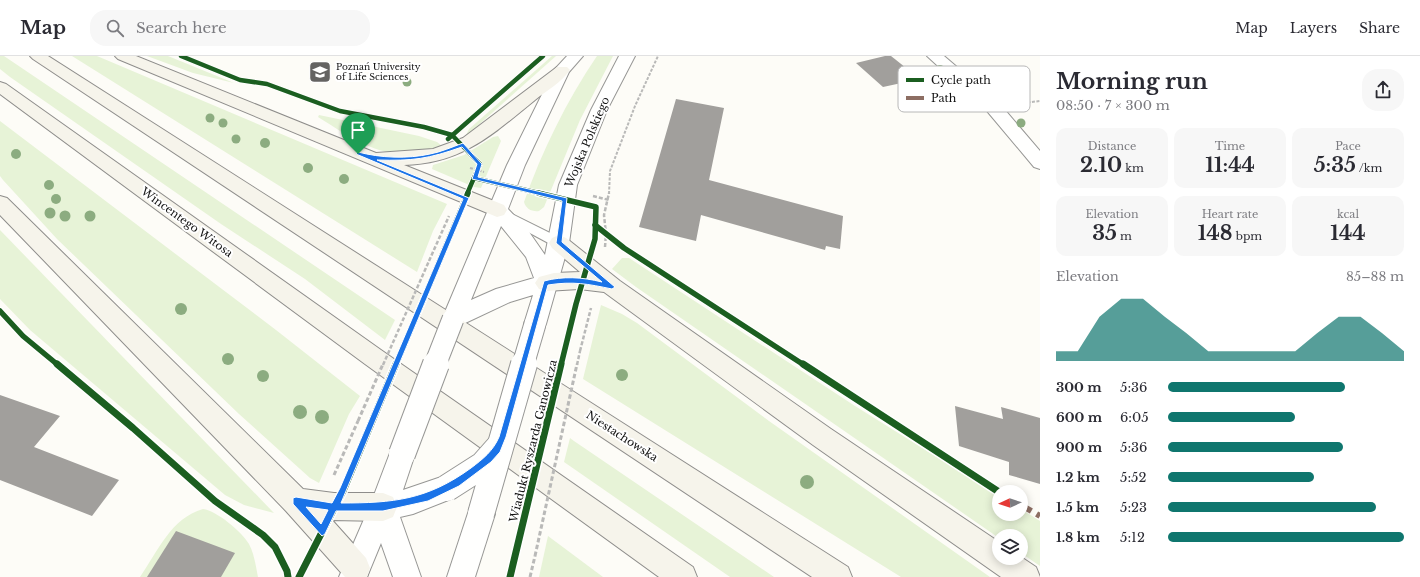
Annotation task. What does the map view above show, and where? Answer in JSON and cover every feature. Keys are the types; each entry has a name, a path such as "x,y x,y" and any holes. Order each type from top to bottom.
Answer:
{"main road":[{"name":"Niestachowska","path":"38,56 838,577"},
{"path":"123,56 497,210"},
{"path":"358,154 373,158 409,159 431,156 463,145 480,135 562,70"},
{"name":"Wincentego Witosa","path":"0,87 81,144 373,357 683,577"},
{"path":"0,203 296,501 358,574"},
{"path":"559,243 612,287 822,437 1026,577"},
{"path":"546,283 566,280 583,280 612,287"},
{"path":"296,501 334,507 383,507"}],"street":[{"path":"358,574 453,319 497,210 516,165 562,70 574,56"},
{"name":"Wojska Polskiego","path":"502,437 559,243 565,200 570,179 598,110 627,56"},
{"path":"935,56 946,66"},
{"path":"997,112 1040,163"},
{"path":"453,319 494,300 546,283 538,258 523,238 497,210"},
{"path":"383,507 413,501 447,488 488,459 498,449 502,437"},
{"path":"461,577 481,514 502,437"},
{"path":"383,507 407,577"}],"lane":[{"path":"497,210 559,243"}],"path":[{"path":"604,252 606,234 604,215 609,200 610,172 632,114 658,56"},
{"path":"463,145 480,164 466,198"},
{"path":"331,483 428,261"},
{"path":"530,577 580,351"}],"green space":[{"path":"0,56 4,56 395,320 385,340 305,279 221,224 10,77 0,69"},
{"path":"72,56 97,56 447,204 433,231 417,272"},
{"path":"147,56 168,56 234,83 193,73"},
{"path":"552,56 556,56 465,137 469,129"},
{"path":"597,56 613,56 580,120 544,207 539,211 534,211 528,208 524,202 531,183 565,108"},
{"path":"319,115 419,136 437,142 442,146 439,148 407,153 385,151 355,140 318,117"},
{"path":"0,121 276,330 360,396 349,414 319,483 310,478 239,414 57,239 3,180 0,176"},
{"path":"498,136 501,141 481,188 474,187 432,169 433,165 464,155 493,137"},
{"path":"0,230 274,513 244,505 225,495 30,330 0,299"},
{"path":"622,258 629,258 855,406 992,492 992,521 1028,521 1028,513 1040,521 1040,566 1028,558 1028,529 992,529 992,533 612,269"},
{"path":"601,305 622,314 637,323 769,421 990,577 901,577 583,379"},
{"path":"570,438 774,577 730,577 564,462"},
{"path":"203,509 215,513 222,518 235,528 245,539 249,544 255,560 258,577 140,577 159,546 174,528 192,513"},
{"path":"548,536 603,577 539,577"}],"building":[{"path":"891,56 904,66 898,66 898,84 883,87 856,63"},
{"path":"676,99 724,108 709,180 843,216 840,249 826,246 825,250 701,215 696,241 639,227"},
{"path":"0,395 60,416 34,447 119,480 92,516 0,480"},
{"path":"955,406 1003,419 1001,407 1040,418 1040,484 1009,475 1009,462 959,446"},
{"path":"176,531 235,553 221,577 147,577"}],"marked path":[{"path":"1028,509 1040,516"}],"cycle path":[{"path":"181,56 240,80 267,84 340,111 424,127 452,135 480,164 343,491 299,577"},
{"path":"448,139 543,56"},
{"name":"Wiadukt Ryszarda Ganowicza","path":"474,178 596,207 595,239 576,304 510,577"},
{"path":"595,225 624,248 992,487"},
{"path":"0,311 23,336 133,428 215,501 263,535 275,547 287,571 288,577"}],"place":[{"name":"Poznań University of Life Sciences","path":"320,72"}],"route":[{"path":"358,154 373,158 398,160 431,156 463,145 480,164 474,178 565,200 559,243 588,265 612,287 598,282 583,280 566,280 546,283 498,449 474,471 447,488 425,498 383,507 334,507 322,532 296,501 334,507 343,491 466,198 358,154"}]}
